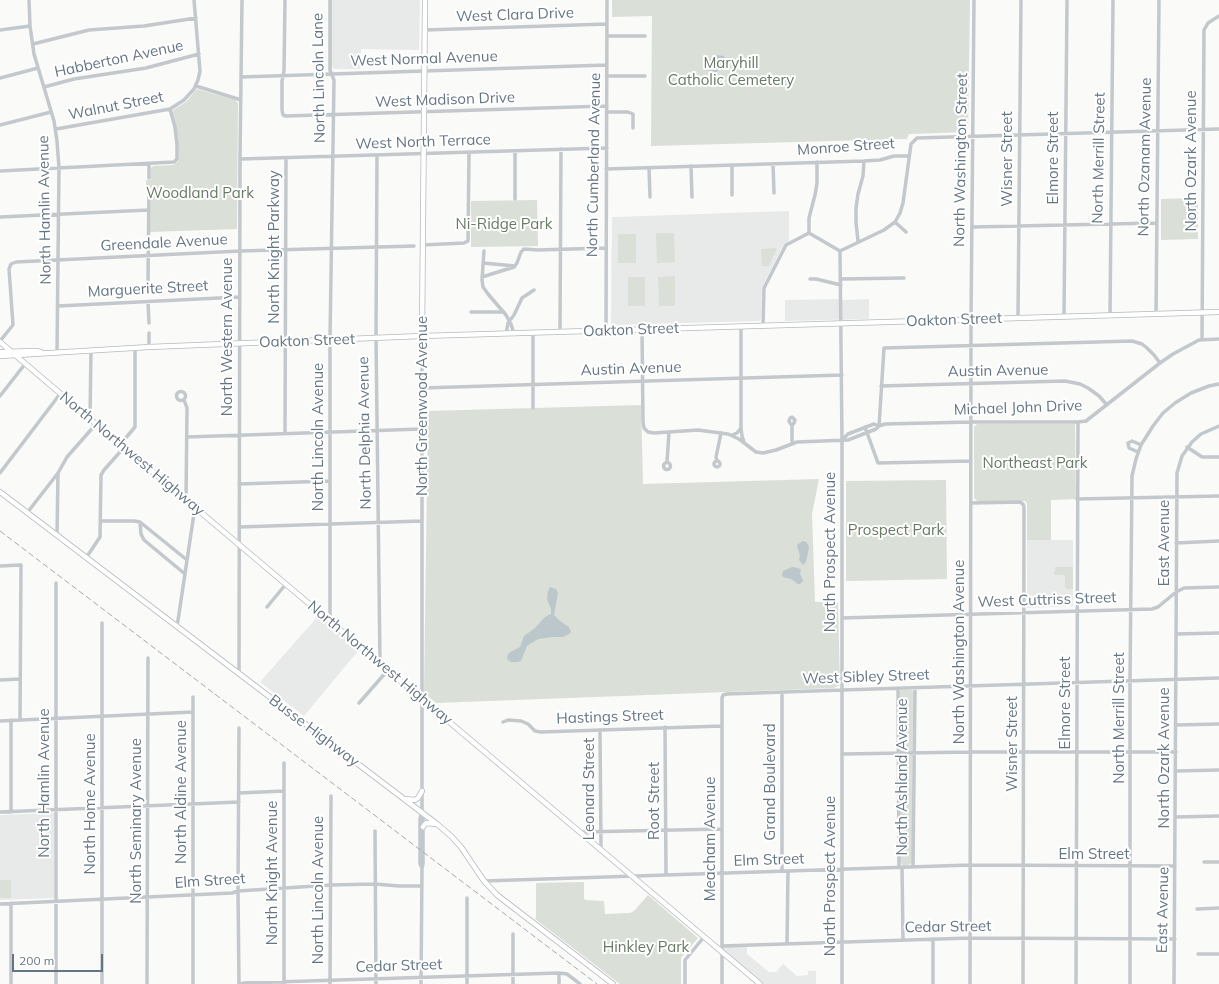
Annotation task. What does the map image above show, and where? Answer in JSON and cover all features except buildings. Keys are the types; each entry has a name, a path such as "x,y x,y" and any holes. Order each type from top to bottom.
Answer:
{"main road":[{"name":"North Greenwood Avenue","path":"422,336 425,0"},
{"name":"Oakton Street","path":"0,356 36,351 57,352 422,336 1219,312"},
{"name":"North Northwest Highway","path":"0,341 60,394 380,662 760,984"},
{"name":"Oakton Street","path":"0,352 31,354 42,352"},
{"path":"26,365 31,354"},
{"name":"Busse Highway","path":"0,492 437,824 461,847 484,881 497,895 613,984"},
{"path":"404,799 415,800 422,791"},
{"path":"423,827 424,824 428,822 437,824"}],"street":[{"name":"North Hamlin Avenue","path":"29,0 30,26 38,68 56,129 59,168 57,352"},
{"path":"194,0 200,71 196,86 241,100"},
{"name":"North Western Avenue","path":"239,673 239,297 242,0"},
{"path":"283,76 285,0"},
{"name":"North Lincoln Lane","path":"330,0 330,70 334,80 333,156"},
{"name":"North Cumberland Avenue","path":"606,331 605,248 607,0"},
{"name":"North Washington Street","path":"971,319 974,0"},
{"name":"Wisner Street","path":"1018,318 1020,0"},
{"name":"Elmore Street","path":"1064,317 1067,0"},
{"name":"North Merrill Street","path":"1110,316 1112,0"},
{"name":"North Ozanam Avenue","path":"1156,314 1159,0"},
{"name":"North Ozark Avenue","path":"1202,313 1204,30 1208,23 1219,16"},
{"path":"33,44 89,30 144,26 196,18"},
{"name":"West Clara Drive","path":"425,30 607,24"},
{"path":"0,30 30,26"},
{"path":"607,36 645,36"},
{"name":"Habberton Avenue","path":"44,87 74,78 146,68 199,54"},
{"name":"West Normal Avenue","path":"241,77 607,65"},
{"name":"Habberton Avenue","path":"0,78 38,68"},
{"name":"West Madison Drive","path":"283,76 282,110 283,115 289,117 607,106"},
{"path":"607,76 645,76"},
{"name":"Walnut Street","path":"56,129 170,109 192,93 196,86"},
{"path":"0,171 172,163 176,161 177,144 175,127 170,109"},
{"name":"Walnut Street","path":"0,125 52,112"},
{"path":"607,112 631,113 633,116 633,128"},
{"name":"Monroe Street","path":"606,169 880,160 894,156 910,156 911,144 917,138 1219,129"},
{"name":"West North Terrace","path":"240,159 606,148"},
{"path":"560,332 561,149"},
{"path":"515,151 515,199"},
{"path":"423,245 467,242 469,152"},
{"name":"North Delphia Avenue","path":"378,155 376,338 380,662"},
{"name":"North Lincoln Avenue","path":"330,621 330,340 333,156"},
{"path":"810,233 840,251 858,241 884,230 895,222 903,203 910,156"},
{"name":"North Knight Parkway","path":"285,433 286,158"},
{"path":"858,241 856,208 863,176 864,161"},
{"path":"810,233 809,218 817,183 817,162"},
{"path":"149,164 149,178"},
{"path":"774,164 774,193"},
{"path":"732,165 732,195"},
{"path":"691,166 692,197"},
{"path":"649,168 650,197"},
{"path":"148,280 149,190"},
{"path":"0,217 149,210"},
{"path":"895,222 906,232"},
{"path":"972,227 1156,223"},
{"path":"763,326 764,288 786,245 810,233"},
{"name":"Greendale Avenue","path":"0,341 12,325 9,269 11,264 16,262 240,251 414,246"},
{"path":"482,277 515,266 521,252 524,249 605,248"},
{"path":"484,251 482,277 483,287 512,324 514,334"},
{"name":"North Prospect Avenue","path":"840,251 842,323 842,984"},
{"path":"483,263 515,266"},
{"path":"841,279 904,278"},
{"path":"810,279 841,285"},
{"path":"506,334 509,321 514,315 522,298 534,290"},
{"name":"Marguerite Street","path":"58,306 239,297"},
{"path":"148,302 149,323"},
{"path":"471,312 504,312"},
{"path":"1202,313 1202,339 1219,339"},
{"name":"North Washington Avenue","path":"970,984 971,319"},
{"path":"742,326 741,428 745,443"},
{"path":"642,330 642,422 646,431 654,433 698,430 732,435 756,452 763,453 802,441 842,440"},
{"path":"149,333 149,347"},
{"path":"533,333 533,408"},
{"name":"North Greenwood Avenue","path":"421,984 423,864 422,336"},
{"name":"Michael John Drive","path":"842,440 848,440 867,433 885,424 1078,422 1089,419 1160,363 1202,339"},
{"path":"879,426 884,348 1132,341 1142,344 1160,363"},
{"path":"86,558 100,538 101,475 120,452 124,440 134,427 135,348"},
{"path":"90,350 90,419"},
{"path":"0,396 26,365"},
{"name":"Austin Avenue","path":"422,388 842,375"},
{"name":"Austin Avenue","path":"881,386 1065,381 1073,382 1088,388 1099,396 1107,405"},
{"name":"North Merrill Street","path":"1130,984 1132,476 1141,445 1157,420 1169,407 1191,393 1219,384"},
{"path":"0,473 60,394"},
{"path":"184,400 186,408 187,436 186,499"},
{"name":"Elmore Street","path":"1076,984 1078,422"},
{"path":"27,513 58,473 66,457 96,424"},
{"name":"Michael John Drive","path":"842,440 848,434 865,427 874,424 879,426"},
{"path":"792,425 792,443"},
{"name":"East Avenue","path":"1176,680 1176,542 1178,467 1187,447 1201,434 1219,426"},
{"path":"865,427 878,463 971,460"},
{"path":"732,435 737,433 741,428"},
{"path":"187,436 422,429"},
{"path":"667,462 669,432"},
{"path":"717,461 716,457 721,433"},
{"path":"1138,452 1128,448 1128,443 1132,441 1141,445"},
{"path":"1187,447 1202,457 1219,458"},
{"path":"57,536 58,473"},
{"path":"239,484 330,481"},
{"path":"1077,500 1219,496"},
{"name":"Wisner Street","path":"971,503 1020,502 1024,507 1023,984"},
{"path":"177,626 195,507"},
{"path":"239,528 422,521"},
{"path":"101,522 140,522 186,560"},
{"path":"140,522 141,534 144,540 185,574"},
{"path":"1176,542 1219,541"},
{"path":"0,566 20,565 20,720"},
{"name":"North Hamlin Avenue","path":"56,583 56,984"},
{"path":"267,607 286,584"},
{"path":"1176,592 1187,588 1219,587"},
{"name":"West Cuttriss Street","path":"842,618 1152,609 1158,607 1176,592"},
{"name":"North Home Avenue","path":"102,623 102,984"},
{"path":"1176,634 1219,633"},
{"name":"North Seminary Avenue","path":"148,658 148,984"},
{"path":"359,703 388,670"},
{"name":"West Sibley Street","path":"723,695 1219,678"},
{"path":"0,680 20,679"},
{"name":"North Ozark Avenue","path":"1176,680 1176,837"},
{"name":"North Ashland Avenue","path":"898,688 898,753 903,940"},
{"name":"North Ashland Avenue","path":"913,867 914,688"},
{"name":"Grand Boulevard","path":"782,692 782,871"},
{"name":"Meacham Avenue","path":"722,984 723,695"},
{"name":"North Aldine Avenue","path":"193,697 194,984"},
{"path":"0,721 193,712"},
{"path":"11,720 11,812"},
{"name":"Hastings Street","path":"503,722 508,720 521,721 541,732 722,726"},
{"path":"1176,725 1219,724"},
{"name":"Root Street","path":"665,727 666,875"},
{"path":"239,728 238,891 240,984"},
{"name":"Leonard Street","path":"600,730 601,849"},
{"path":"842,754 1077,751 1176,752"},
{"name":"North Knight Avenue","path":"284,763 284,983"},
{"path":"1176,771 1219,770"},
{"path":"239,793 284,791"},
{"name":"North Lincoln Avenue","path":"330,796 330,982"},
{"path":"0,812 239,802"},
{"name":"North Greenwood Avenue","path":"422,812 420,819 420,864 422,868"},
{"path":"1176,817 1219,816"},
{"path":"581,832 722,829"},
{"path":"375,831 376,984"},
{"name":"East Avenue","path":"1174,984 1176,837"},
{"path":"1204,862 1219,862"},
{"name":"Elm Street","path":"484,881 970,865 1175,866"},
{"path":"787,944 788,871"},
{"name":"Elm Street","path":"0,904 232,892 331,885 375,884 422,886"},
{"path":"467,898 468,984"},
{"path":"11,903 11,984"},
{"path":"1197,908 1219,908"},
{"path":"513,934 513,984"},
{"path":"684,984 685,960 704,937"},
{"name":"Cedar Street","path":"722,946 970,938 1174,939"},
{"path":"933,939 933,984"},
{"path":"1198,954 1219,954"},
{"path":"559,984 559,973 567,974 580,984"},
{"name":"Cedar Street","path":"240,984 559,973"}],"shaded area":[{"path":"331,0 420,0 419,50 361,49 360,69 334,69 331,66"},
{"path":"717,55 724,56 724,62 726,65 718,68 715,74 706,69 704,65 706,64 706,59 711,59"},
{"path":"789,211 789,241 783,246 762,287 760,321 611,325 612,217"},
{"path":"869,299 869,319 785,321 785,300"},
{"path":"1027,540 1073,540 1073,606 1027,608"},
{"path":"803,541 806,542 809,547 806,562 803,565 799,560 800,556 797,546"},
{"path":"792,567 801,570 800,574 803,581 800,584 783,577 782,575 783,571"},
{"path":"550,587 556,589 558,593 554,615 569,627 571,632 563,637 538,639 527,646 521,661 511,662 507,657 509,653 520,647 524,636 535,628 545,617 551,614 551,609 547,599"},
{"path":"319,615 358,651 304,716 260,682"},
{"path":"54,813 54,898 0,900 0,815"},
{"path":"723,945 747,945 747,954 769,972 776,972 783,964 797,976 808,975 808,971 816,971 816,984 764,984 722,949"}],"green space":[{"name":"Maryhill Catholic Cemetery","path":"612,0 970,0 968,132 909,134 907,139 651,146 652,16 612,17"},
{"name":"Woodland Park","path":"197,89 235,100 238,103 237,229 150,232 151,188 146,188 146,180 151,180 151,168 153,166 173,165 179,160 177,133 173,110 186,102"},
{"path":"1198,198 1198,239 1161,240 1161,199"},
{"name":"Ni-Ridge Park","path":"537,200 538,246 471,247 471,201"},
{"path":"656,233 674,233 675,262 657,263"},
{"path":"618,234 636,234 636,263 618,263"},
{"path":"777,248 769,266 762,266 761,249"},
{"path":"675,276 675,306 659,306 658,277"},
{"path":"628,277 645,277 645,306 628,306"},
{"path":"641,405 643,484 819,479 812,514 815,602 838,602 840,685 834,688 436,703 424,693 428,411"},
{"name":"Northeast Park","path":"977,424 1075,424 1076,499 1051,500 1051,540 1027,540 1027,504 1025,501 978,502 974,498 974,427"},
{"name":"Prospect Park","path":"946,480 947,579 846,581 846,481"},
{"path":"1055,567 1073,567 1073,589 1067,589 1065,587 1065,575 1054,575"},
{"path":"901,690 913,691 912,859 911,864 903,866 900,862 899,692"},
{"path":"0,880 11,880 11,898 0,898"},
{"name":"Hinkley Park","path":"584,882 585,900 604,901 605,914 630,913 634,911 648,895 698,938 681,958 681,984 620,984 535,919 536,883"}],"railway":[{"path":"0,531 597,984"}]}
